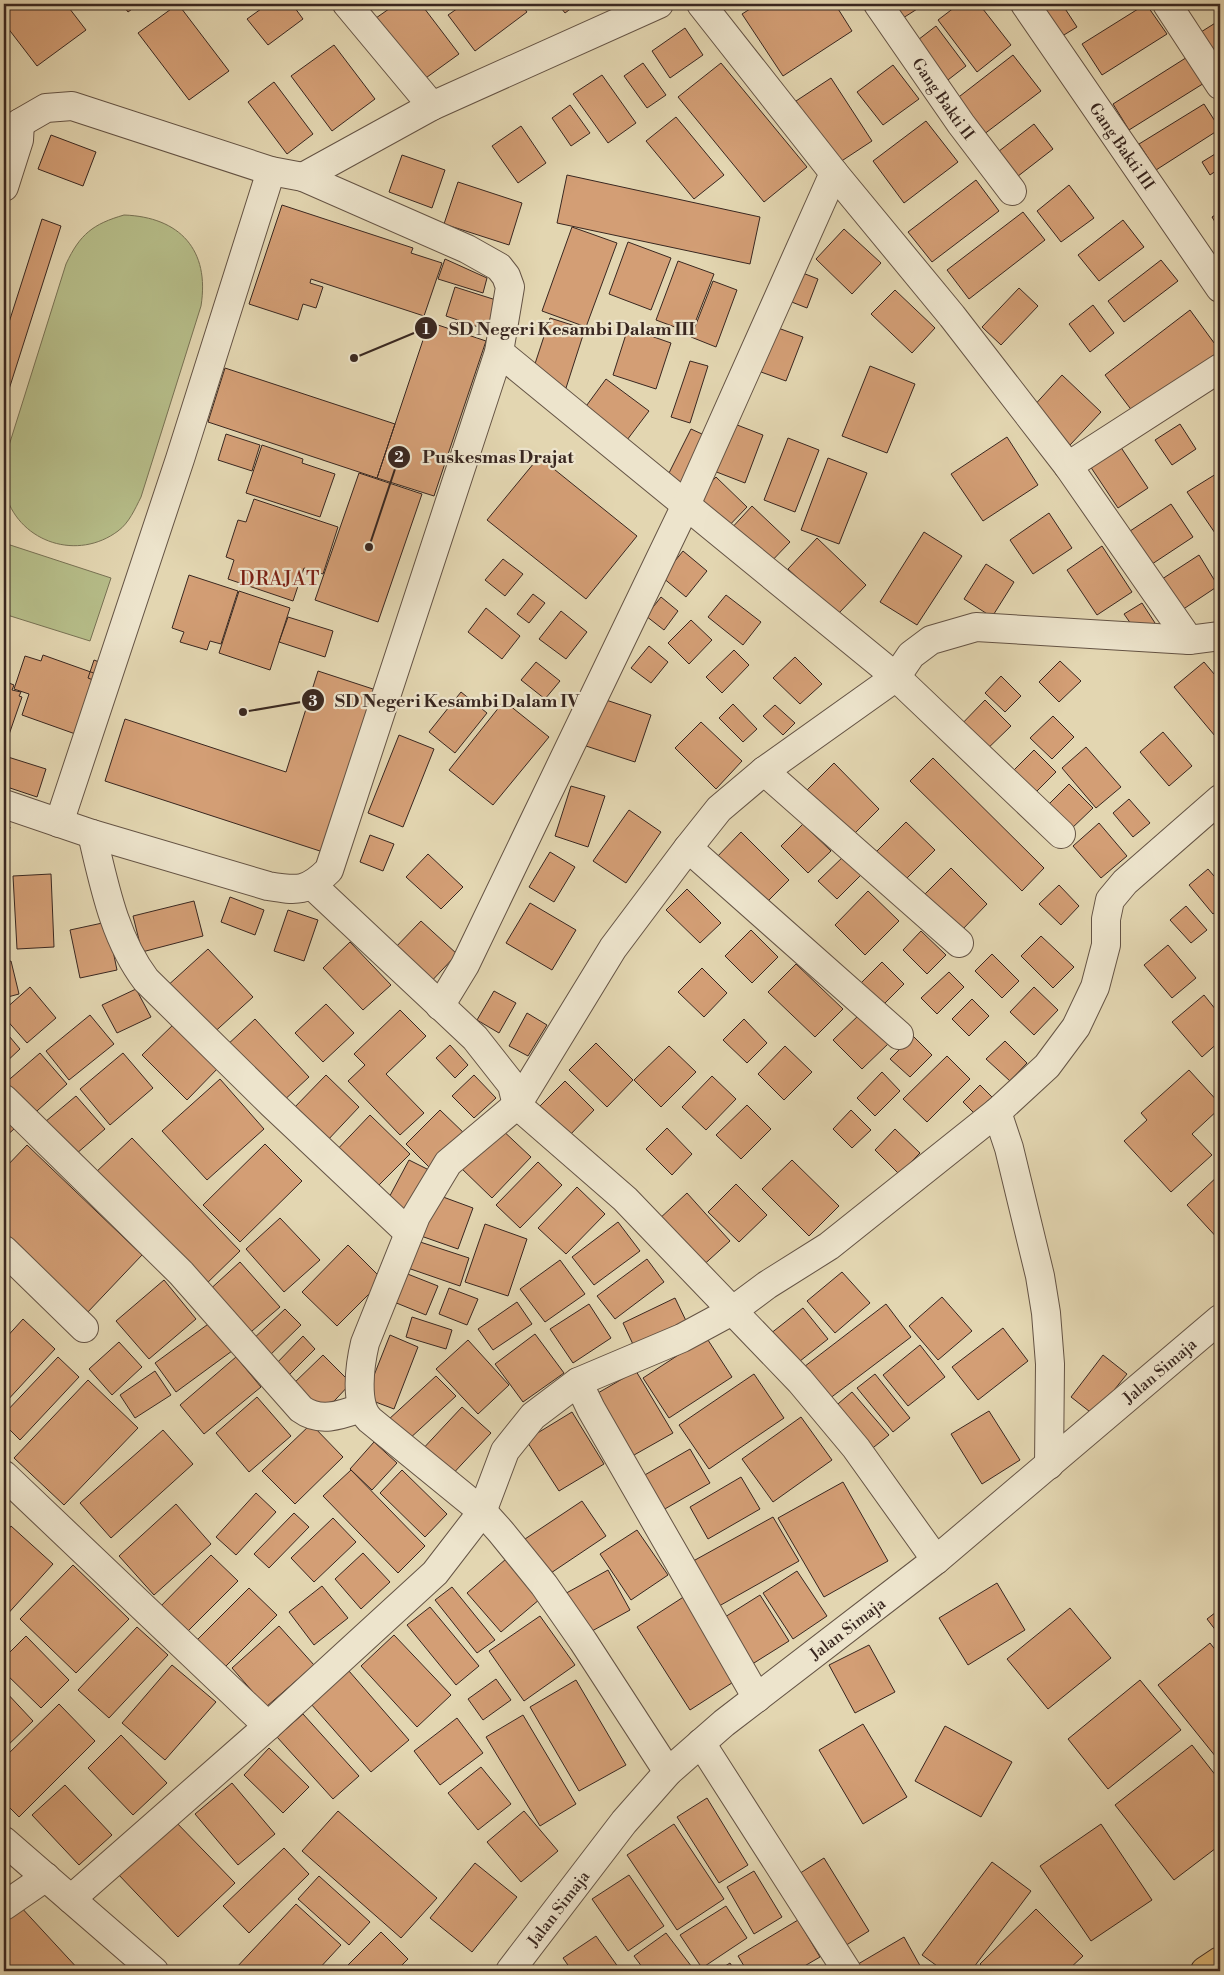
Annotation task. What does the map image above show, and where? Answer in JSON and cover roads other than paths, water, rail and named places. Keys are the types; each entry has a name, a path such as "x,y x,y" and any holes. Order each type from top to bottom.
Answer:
{"main road":[{"path":"1205,1971 1220,1961"}],"street":[{"path":"347,4 432,106"},
{"path":"701,4 834,173 952,316 1068,466 1189,640"},
{"name":"Gang Bakti II","path":"878,4 961,124 1012,191"},
{"name":"Gang Bakti III","path":"1025,4 1220,288"},
{"path":"1167,4 1220,85"},
{"path":"303,177 432,106 649,6"},
{"path":"4,187 19,140 12,116 46,108 72,106 271,171 303,177 467,249 499,267 506,276 510,287 499,352 329,870 313,886 290,890 268,886 92,834 4,804"},
{"path":"59,823 180,459 271,171"},
{"path":"440,1006 465,965 686,505 834,173"},
{"path":"499,352 896,677 1061,834"},
{"path":"1068,466 1220,368"},
{"path":"668,1772 583,1641 544,1585 482,1512 370,1420 361,1408 360,1363 365,1343 416,1216 448,1163 518,1105 613,948 719,809 764,771 896,677 911,655 931,640 976,627 1189,640 1220,636"},
{"path":"764,771 959,943"},
{"path":"71,1899 268,1726 434,1573 482,1512 510,1442 533,1416 578,1382 682,1338 732,1312 767,1285 829,1246 997,1112 1047,1066 1076,1027 1097,979 1106,945 1106,919 1110,900 1124,882 1220,799"},
{"path":"92,834 112,914 138,969 146,980 272,1104 409,1233"},
{"path":"688,848 899,1035"},
{"path":"313,886 475,1038 503,1070 512,1084 518,1105 625,1199 800,1381 856,1448 936,1560"},
{"path":"4,1099 181,1273 301,1408 317,1417 328,1417 361,1408"},
{"path":"997,1112 1009,1148 1040,1276 1046,1313 1050,1364 1049,1465"},
{"path":"4,1250 84,1328"},
{"name":"Jalan Simaja","path":"510,1971 624,1822 668,1772 700,1743 936,1560 1220,1319"},
{"path":"578,1382 591,1409 757,1698"},
{"path":"4,1475 268,1726"},
{"path":"700,1743 847,1971"},
{"path":"4,1841 154,1971"},
{"path":"4,1906 46,1878"}],"place":[{"name":"SD Negeri Kesambi Dalam III","path":"354,358"},
{"name":"Puskesmas Drajat","path":"369,547"},
{"name":"SD Negeri Kesambi Dalam IV","path":"243,712"}],"district":[{"name":"DRAJAT","path":"280,578"}]}
